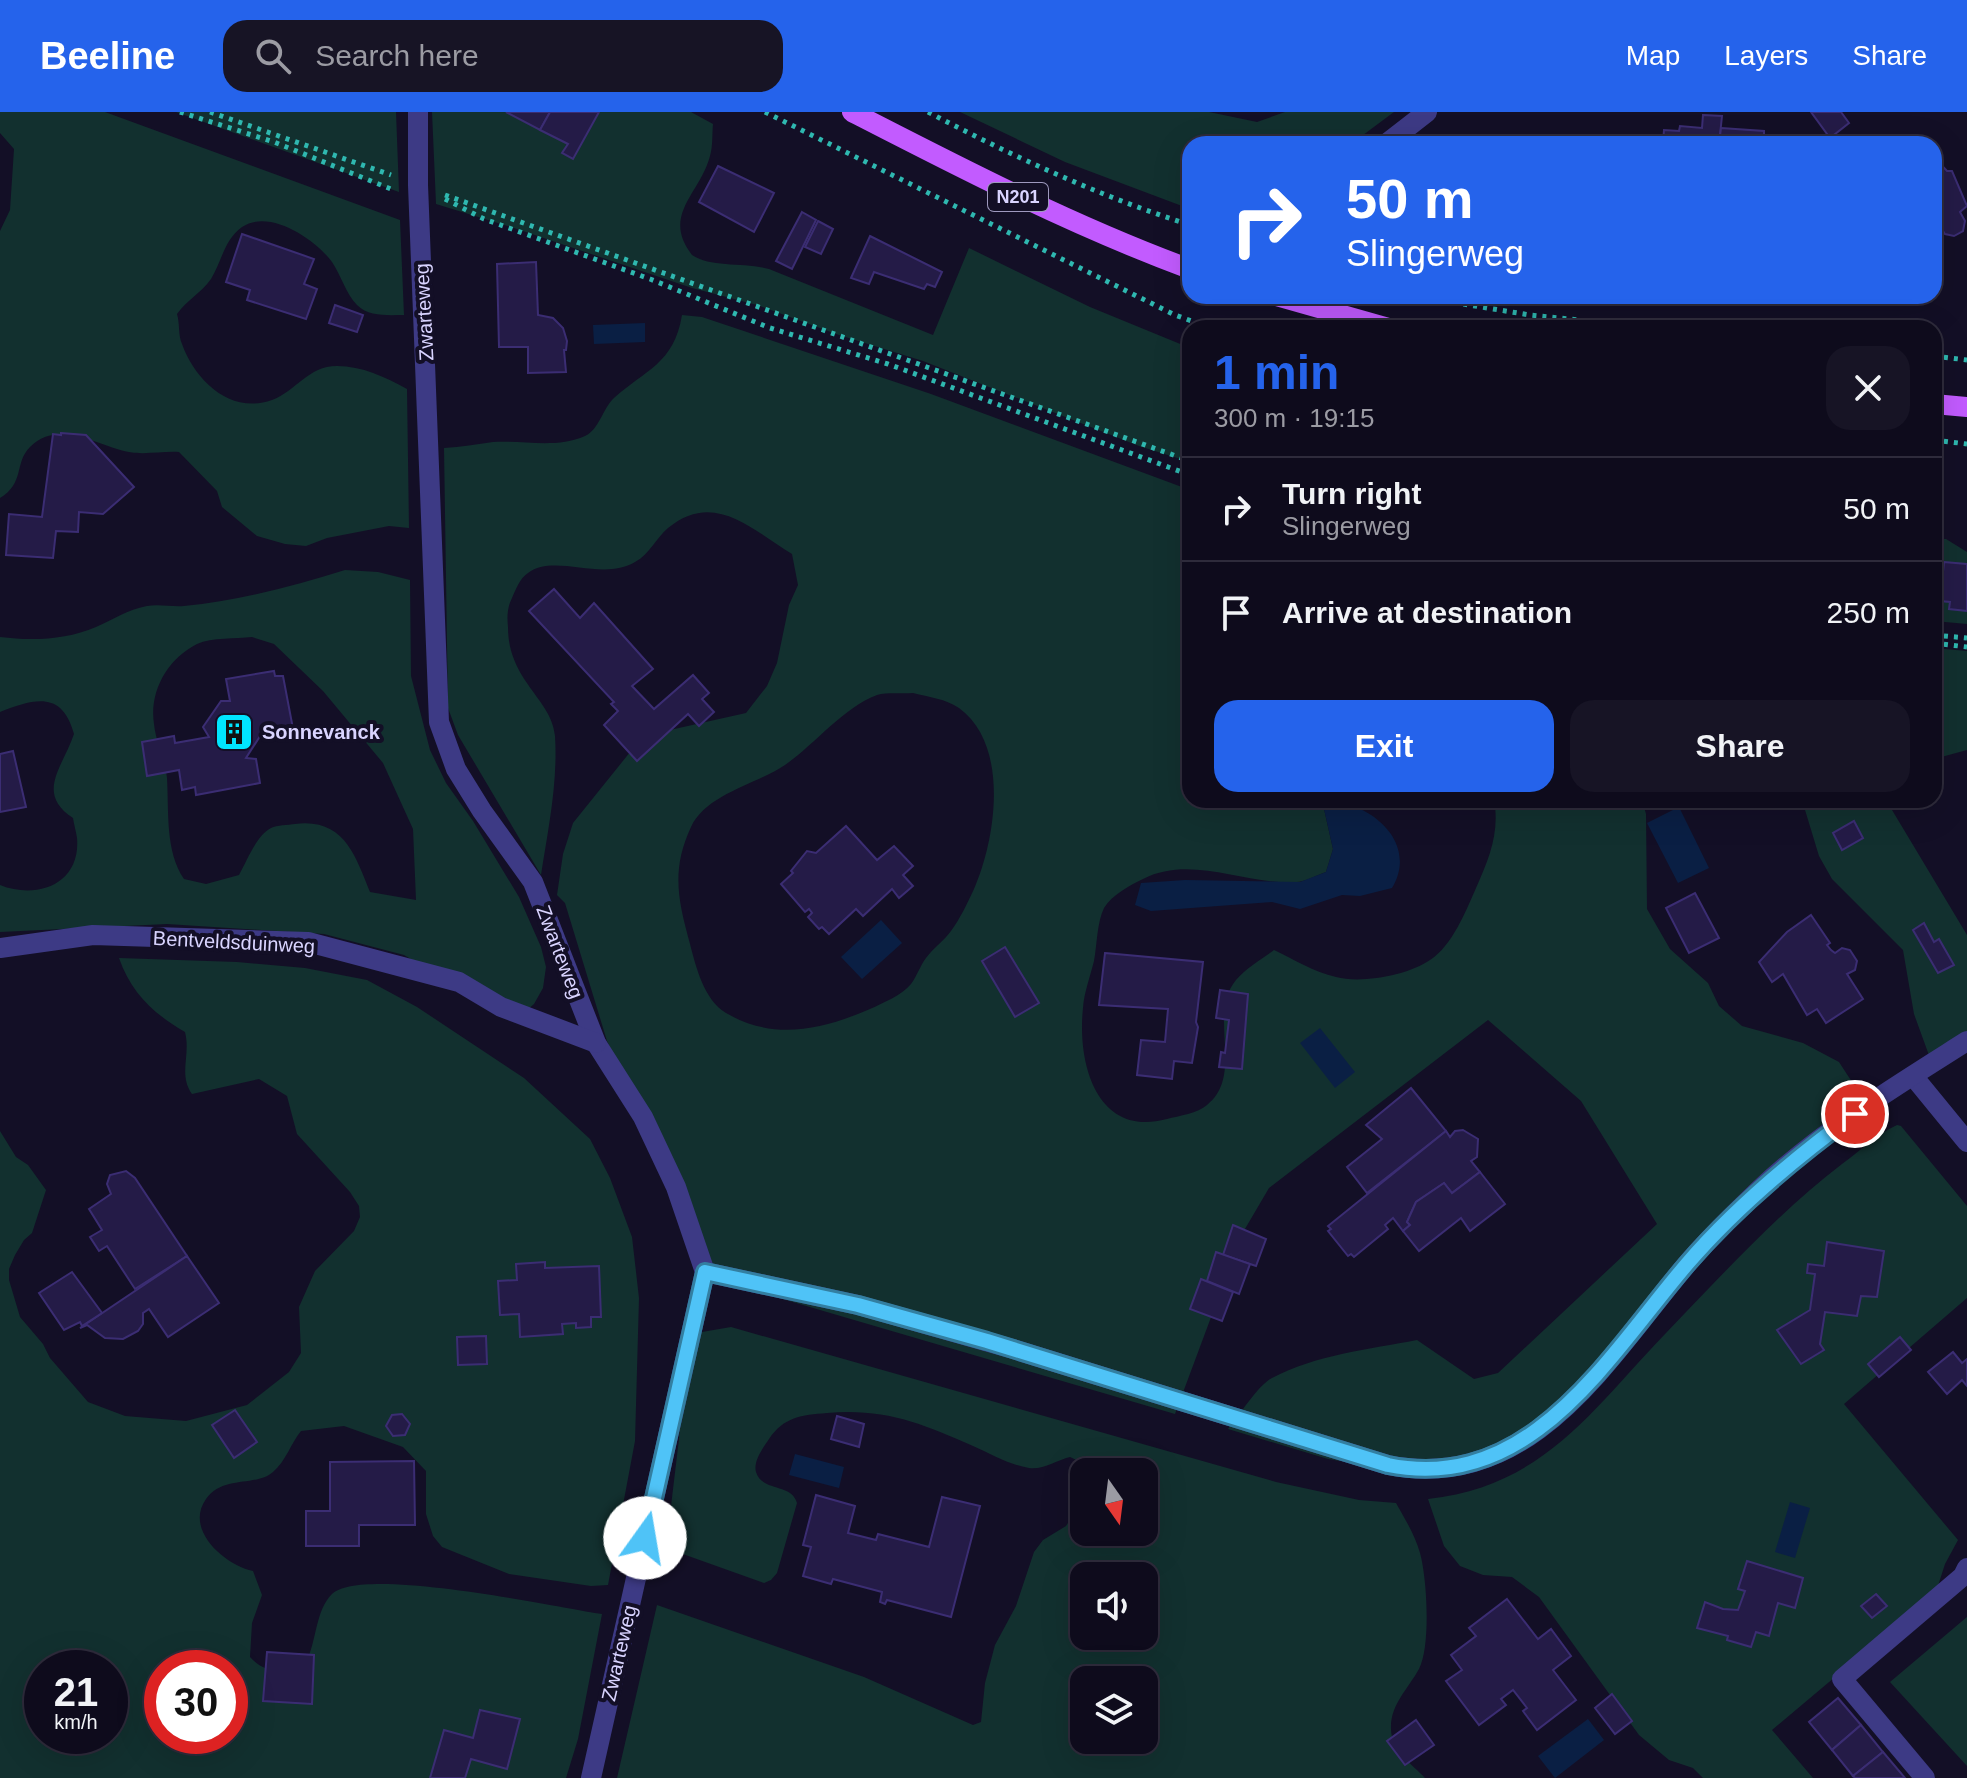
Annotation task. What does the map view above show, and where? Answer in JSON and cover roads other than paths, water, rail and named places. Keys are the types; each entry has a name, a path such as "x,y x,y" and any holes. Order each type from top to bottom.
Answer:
{"main road":[{"name":"N201","path":"852,112 1038,206 1109,239 1182,266"},
{"path":"1304,304 1361,320"},
{"path":"1942,405 1967,407"}],"street":[{"name":"Zwarteweg","path":"418,112 418,185 439,722 456,769 533,882 596,1043 643,1117 676,1187 705,1272 591,1778"},
{"path":"1396,136 1427,112"},
{"name":"Bentveldsduinweg","path":"0,948 93,935 308,942 459,982 501,1007 596,1043"},
{"path":"705,1272 858,1305 1388,1465 1419,1472 1456,1469 1528,1437 1575,1400 1688,1263 1761,1188 1850,1118 1967,1041"},
{"path":"1913,1076 1967,1142"},
{"path":"1925,1778 1842,1679 1966,1575"}],"water":[{"path":"645,323 645,342 594,344 593,325"},
{"path":"1324,808 1358,808 1372,815 1385,826 1399,854 1399,871 1392,888 1360,896 1342,895 1300,909 1272,902 1151,911 1135,905 1141,883 1185,880 1300,882 1326,872 1333,849"},
{"path":"1679,808 1709,868 1678,883 1647,823"},
{"path":"881,920 902,943 862,979 841,957"},
{"path":"1320,1028 1355,1072 1335,1088 1300,1043"},
{"path":"795,1454 844,1467 839,1488 789,1475"},
{"path":"1790,1502 1810,1508 1795,1558 1775,1552"},
{"path":"1588,1719 1604,1740 1555,1778 1538,1756"}],"place":[{"name":"Sonnevanck","path":"234,732"}]}
